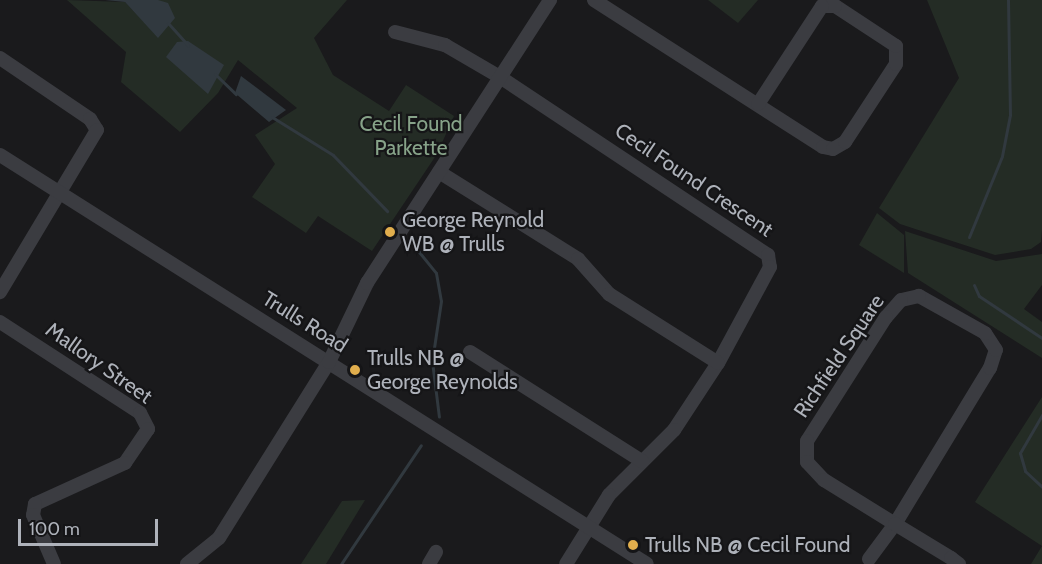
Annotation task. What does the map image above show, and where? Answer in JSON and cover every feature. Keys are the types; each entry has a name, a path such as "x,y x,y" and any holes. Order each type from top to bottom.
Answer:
{"street":[{"path":"187,564 219,538 328,362 367,283 550,0"},
{"path":"594,0 758,104 833,149 844,142 896,64 896,46 835,6 822,6 758,104"},
{"name":"Cecil Found Crescent","path":"395,32 445,45 500,77 768,255 770,267 718,363 674,430 624,476 566,564"},
{"path":"0,58 95,124 96,138 0,292"},
{"name":"Trulls Road","path":"0,155 647,564"},
{"path":"439,172 578,259 609,294 718,363"},
{"name":"Richfield Square","path":"895,524 990,368 996,350 985,333 919,296 902,300 886,317 807,441 807,462 824,480 959,564"},
{"name":"Mallory Street","path":"0,321 140,413 148,429 125,464 35,504 33,515 54,564"},
{"path":"470,352 642,461"},
{"path":"869,560 895,524"},
{"path":"429,564 436,552"}],"green space":[{"name":"Cecil Found Parkette","path":"67,0 125,2 158,37 158,0 347,0 314,38 333,75 389,111 406,85 454,116 437,154 372,251 318,216 306,233 252,197 275,164 255,135 297,108 238,60 218,93 180,132 121,82 126,52"},
{"path":"708,0 758,0 738,23"},
{"path":"927,0 1042,0 1042,230 1041,242 1031,249 995,255 900,224 879,208 959,78"},
{"path":"877,213 904,235 904,273 859,245"},
{"path":"905,231 996,261 1042,254 1042,285 1024,309 1042,322 1042,358 908,273"},
{"path":"1042,397 1042,546 975,502"},
{"path":"365,500 326,564 301,564 342,501"},
{"path":"1042,546 1042,564 1031,564"}],"shaded area":[{"path":"105,0 158,0 168,3 175,18 158,38 125,2"},
{"path":"188,41 224,65 208,94 166,57 177,42"},
{"path":"241,76 286,110 269,122 235,93"}],"waterway":[{"path":"969,237 1002,156 1010,115 1008,0"},
{"path":"168,23 188,45"},
{"path":"215,74 236,94"},
{"path":"272,117 333,155 387,211"},
{"path":"415,247 436,273 441,301 432,361 439,417"},
{"path":"974,285 979,296 1042,338"},
{"path":"1042,415 1020,453 1025,471 1042,487"},
{"path":"341,564 421,445"}],"place":[{"name":"George Reynold WB @ Trulls","path":"390,232"},
{"name":"Trulls NB @ George Reynolds","path":"355,370"},
{"name":"Trulls NB @ Cecil Found","path":"633,545"}]}
